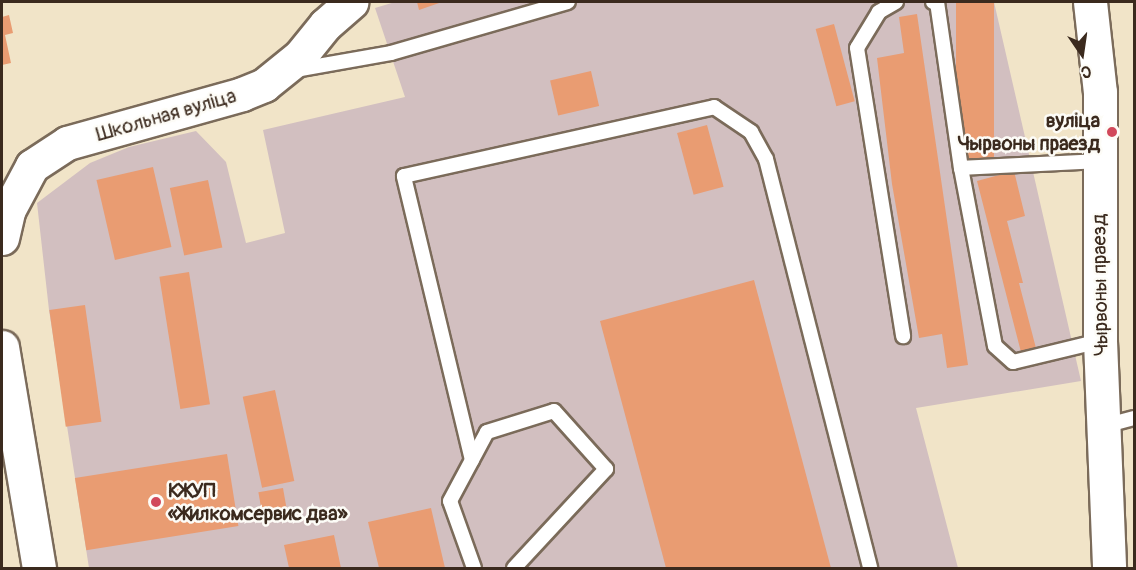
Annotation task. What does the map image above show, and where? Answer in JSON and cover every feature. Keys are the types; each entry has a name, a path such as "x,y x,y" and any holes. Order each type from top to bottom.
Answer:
{"street":[{"name":"Чырвоны праезд","path":"1090,2 1100,92 1100,341 1119,422 1109,568"},
{"name":"Школьная вуліца","path":"2,238 8,211 32,166 67,143 242,94 264,85 300,56 333,13"},
{"path":"2,347 39,568"}],"lane":[{"path":"281,72 391,53 568,2"},
{"path":"896,2 879,12 858,48 903,336"},
{"path":"933,2 937,3 961,168 995,346 1014,362 1100,341"},
{"path":"472,460 404,176 714,107 751,132 766,159 870,568"},
{"path":"961,168 1099,161"},
{"path":"474,568 450,501 487,432 554,411 606,470 514,568"}],"shaded area":[{"path":"395,2 994,2 1081,381 916,408 958,568 89,568 49,310 37,203 90,163 129,147 196,131 226,162 246,243 285,233 263,130 405,97 375,8"}],"building":[{"path":"417,2 442,2 419,10"},
{"path":"956,2 994,2 994,166 956,166"},
{"path":"917,14 968,365 947,368 942,334 919,338 892,184 877,58 904,53 899,17"},
{"path":"9,15 13,33 5,35 11,63 2,65 2,17"},
{"path":"834,24 855,101 836,106 816,29"},
{"path":"591,71 599,106 558,116 550,80"},
{"path":"707,125 724,187 694,195 677,133"},
{"path":"153,167 171,247 115,260 96,180"},
{"path":"1014,171 1025,216 1007,221 1023,283 1019,283 1037,352 1022,356 977,181"},
{"path":"208,180 222,247 184,256 170,188"},
{"path":"189,272 210,404 180,409 159,277"},
{"path":"754,280 831,568 666,568 600,321"},
{"path":"85,305 101,422 66,427 49,310"},
{"path":"275,390 294,481 262,488 243,397"},
{"name":"КЖУП «Жилкомсервис два»","path":"227,454 238,526 86,550 75,478"},
{"path":"283,488 287,510 262,514 258,492"},
{"path":"431,508 445,568 379,568 368,522"},
{"path":"334,535 341,568 289,568 284,545"}],"place":[{"name":"вуліца Чырвоны праезд","path":"1112,132"},
{"name":"КЖУП «Жилкомсервис два»","path":"156,502"}]}
